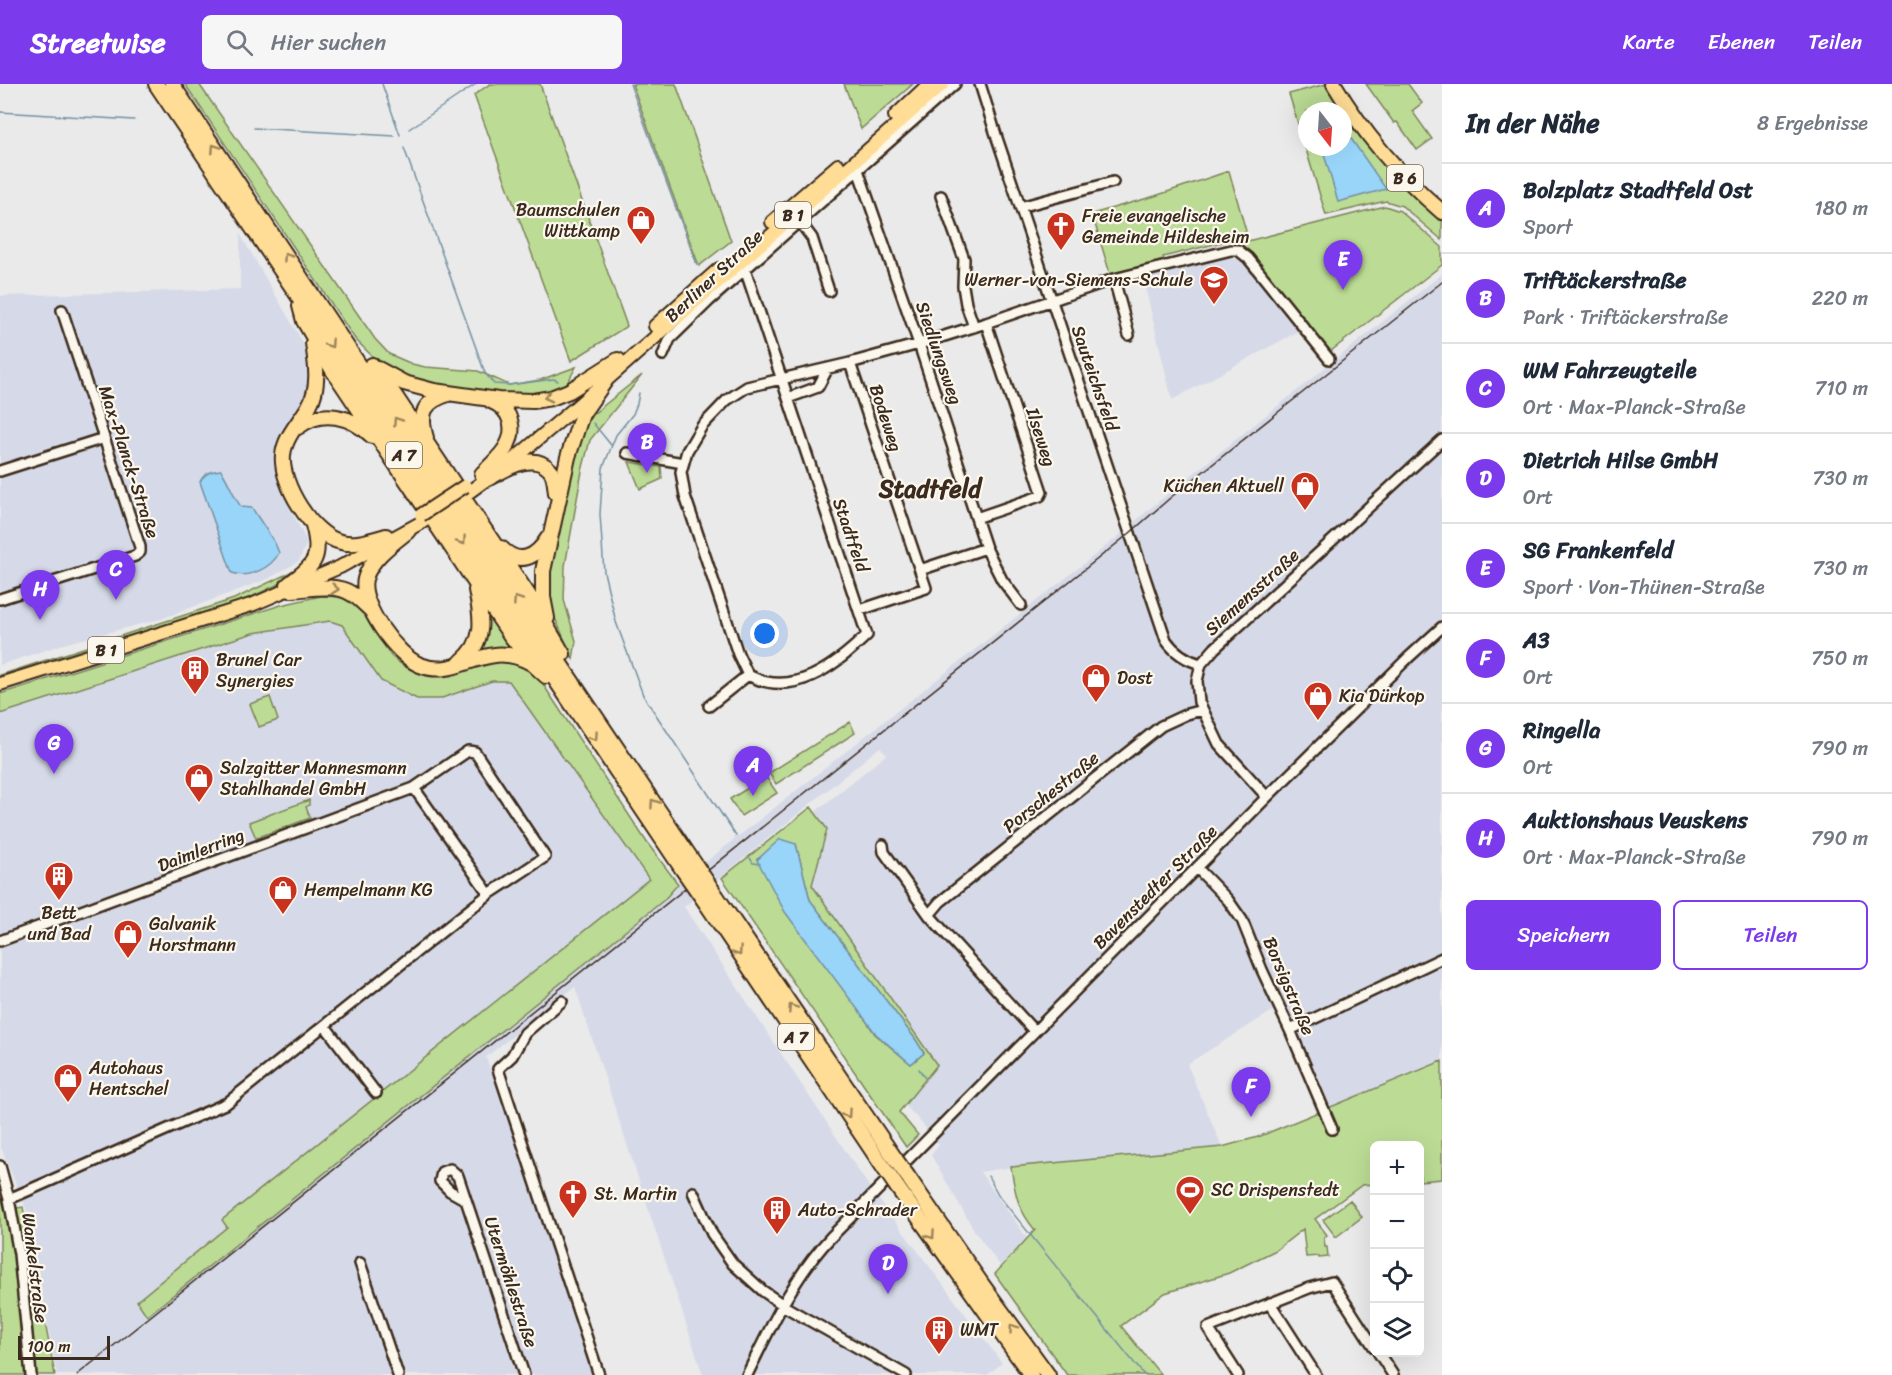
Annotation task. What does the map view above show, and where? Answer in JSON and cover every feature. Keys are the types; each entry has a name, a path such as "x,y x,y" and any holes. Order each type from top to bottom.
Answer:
{"highway":[{"name":"A 7","path":"156,84 298,296 689,866 1031,1375"},
{"name":"A 7","path":"172,84 339,335 567,686"},
{"name":"B 6","path":"1334,84 1363,128 1388,160 1442,212"},
{"name":"B 6","path":"1342,84 1393,155 1442,203"},
{"path":"298,296 304,321 313,338 474,582 533,664"},
{"path":"339,335 372,365 548,626 567,661 567,686"},
{"path":"313,338 316,366 314,394 310,405 284,448 285,477 312,522 331,538 354,543 386,536"},
{"path":"372,365 404,383 434,391 484,398 533,401 551,398 569,391 618,360"},
{"path":"548,626 543,581 565,467 582,414 605,381"},
{"path":"428,445 422,425 425,408 437,398 450,394"},
{"path":"484,398 497,403 509,415 512,432 506,448 484,476"},
{"path":"292,432 311,418 335,416 358,425 386,450"},
{"path":"484,476 523,462 537,462 550,470 554,477 558,501"},
{"path":"289,587 315,560 318,550 312,522"},
{"path":"408,531 380,556 365,578 365,592 372,611 397,648 414,663 432,669 456,666 482,656 496,654 517,657 533,664 567,686"},
{"path":"489,537 508,555 526,558 539,550 552,531"},
{"path":"456,666 471,652 479,639 481,618 474,582"},
{"path":"289,587 342,589 352,593 372,611"},
{"name":"A 7","path":"896,1174 981,1283 1048,1375"}],"main road":[{"name":"B 1","path":"484,476 929,84"},
{"name":"B 1","path":"289,587 423,518 540,437 943,84"},
{"path":"689,307 709,301"},
{"name":"B 1","path":"0,684 212,617 340,567 408,531 423,518"}],"street":[{"name":"Berliner Straße","path":"663,355 670,339 709,301 956,84"},
{"name":"Sauteichsfeld","path":"980,84 1166,640 1173,651 1192,662 1201,664"},
{"name":"Siedlungsweg","path":"858,170 919,344 986,548 1002,580 1021,605"},
{"path":"1020,207 1113,182"},
{"path":"941,196 964,259 963,286 974,327"},
{"path":"800,222 812,238 829,291"},
{"path":"709,706 748,675 738,654 685,496 682,480 683,463 687,451 702,426 727,400 747,387 919,344 986,324 1114,279 1231,249 1238,250 1248,258 1329,359"},
{"name":"Stadtfeld","path":"745,269 867,635 823,671 796,682 780,684 760,682 748,675"},
{"path":"1114,279 1128,335"},
{"name":"Max-Planck-Straße","path":"0,599 135,556 140,552 140,546 62,310"},
{"name":"Ilseweg","path":"976,518 1040,496 1042,492 986,324"},
{"name":"Bodeweg","path":"850,363 920,570"},
{"path":"788,398 818,387 828,368"},
{"path":"0,471 104,438"},
{"name":"Siemensstraße","path":"1201,664 1215,648 1442,440"},
{"path":"627,453 683,463"},
{"path":"860,610 926,588 920,570 986,548"},
{"name":"Bavenstedter Straße","path":"747,1375 782,1304 818,1250 896,1174 1034,1031 1267,797 1396,669 1442,627"},
{"path":"1201,664 1197,681 1202,710 1219,744 1267,797"},
{"name":"Porschestraße","path":"929,915 940,902 1161,726 1202,710"},
{"name":"Daimlerring","path":"0,941 414,788 468,751 475,752 545,857 489,894 227,1103 9,1199"},
{"path":"414,788 489,894"},
{"path":"883,845 884,852 929,915 1034,1031"},
{"name":"Borsigstraße","path":"1197,868 1239,914 1332,1129"},
{"path":"1290,1030 1442,958"},
{"path":"562,1000 525,1033 512,1056 498,1069 599,1375"},
{"path":"325,1026 376,1093"},
{"name":"Wankelstraße","path":"0,1166 9,1199 19,1254 31,1375"},
{"path":"693,1191 712,1234 733,1264 763,1291 906,1375"},
{"name":"Utermöhlestraße","path":"466,1200 524,1375"},
{"path":"360,1263 398,1375"},
{"path":"1238,1375 1208,1328 1309,1288 1332,1282 1370,1341"},
{"path":"1270,1303 1316,1375"},
{"path":"1381,1357 1393,1375"}],"shaded area":[{"path":"240,234 305,346 310,368 304,399 275,448 275,469 282,493 307,542 299,561 268,579 161,619 67,643 0,665 0,296 240,289"},
{"name":"Werner-von-Siemens-Schule","path":"1230,257 1244,262 1299,331 1172,400 1143,278"},
{"path":"1442,274 1442,1061 1328,1108 1284,1004 1187,1064 1222,1147 980,1172 1027,1238 1001,1267 974,1230 931,1155 939,1145 905,1105 937,1064 812,885 827,829 815,812 887,754 880,747 684,907 868,1185 1002,1363 987,1375 703,1375 575,987 486,1057 599,1375 57,1375 26,1209 0,1145 0,714 253,633 330,621 342,624 381,681 417,699 439,699 492,681 509,681 649,879 222,1220 227,1227 137,1301 148,1315 664,900 678,884 1115,539"}],"green space":[{"path":"185,84 199,84 375,339 389,354 425,367 478,371 509,385 540,380 576,367 564,389 550,394 498,396 418,383 380,364 355,339"},
{"path":"490,84 540,84 627,326 571,361 474,95"},
{"path":"632,84 676,84 731,241 699,266"},
{"path":"844,84 913,84 861,129"},
{"path":"1330,84 1345,102 1298,102 1298,123 1289,94"},
{"path":"1366,84 1408,84 1422,103 1412,111 1432,139 1417,150"},
{"path":"1352,110 1442,217 1442,240 1402,206 1386,201 1326,215 1308,156 1352,156"},
{"path":"1229,171 1246,231 1242,237 1163,257 1165,262 1111,277 1092,214"},
{"path":"1385,206 1400,211 1442,247 1442,265 1327,354 1240,243"},
{"path":"642,375 590,440 582,471 565,566 564,600 576,641 573,659 552,611 550,574 578,442 592,415"},
{"path":"629,462 661,467 662,479 640,489"},
{"path":"306,563 294,577 236,604 0,681 0,675 234,599"},
{"path":"321,596 343,597 362,611 391,656 405,667 422,674 448,674 501,659 533,669 648,844 678,884 664,900 147,1316 137,1301 227,1227 222,1220 649,879 509,681 492,681 439,699 417,699 381,681 342,625 330,621 253,633 0,714 0,694 281,605"},
{"path":"489,611 521,656 496,649 484,649 482,643"},
{"path":"270,697 278,720 259,727 250,704"},
{"path":"850,722 855,733 776,784 769,773"},
{"path":"766,777 777,793 741,816 730,799"},
{"path":"309,800 309,805 306,807 310,818 256,838 249,822"},
{"path":"811,807 827,829 812,885 937,1065 899,1112 918,1135 906,1147 722,878","holes":["796,844 810,900 916,1040 924,1053 911,1064 875,1034 757,859"]},
{"path":"1442,1061 1442,1179 1424,1181 1424,1141 1370,1141 1370,1184 1362,1185 1315,1219 1327,1235 1324,1238 1328,1257 1306,1257 1303,1229 1276,1250 1229,1273 1165,1293 1121,1326 1161,1375 1067,1375 995,1274 1035,1230 1021,1207 1011,1167 1222,1147 1258,1137"},
{"path":"0,1195 5,1210 23,1207 55,1375 0,1375"},
{"path":"1350,1200 1362,1217 1336,1237 1323,1220"}],"water":[{"path":"1352,140 1386,189 1338,202 1325,156 1352,156"},
{"path":"221,470 241,507 252,508 279,553 271,563 259,571 245,575 232,573 200,482 208,473"},
{"path":"780,839 796,844 810,900 924,1053 911,1064 876,1034 785,912 757,860"}],"waterway":[{"path":"382,84 400,135"},
{"path":"409,129 476,84"},
{"path":"630,84 697,265"},
{"path":"0,112 134,120"},
{"path":"254,128 395,136"},
{"path":"404,148 485,373 494,384 509,385 554,379 558,381"},
{"path":"639,393 633,414 616,435 603,468 600,514 604,572 616,622 643,695 736,836"},
{"path":"593,423 611,445"},
{"path":"750,858 753,863 760,864"},
{"path":"919,1069 925,1078"},
{"path":"988,1176 999,1196 1144,1375"}],"railway":[{"path":"77,1375 1442,282"}],"place":[{"name":"Baumschulen Wittkamp","path":"641,246"},
{"name":"Freie evangelische Gemeinde Hildesheim","path":"1061,252"},
{"name":"SG Frankenfeld","path":"1343,290"},
{"name":"Werner-von-Siemens-Schule","path":"1214,306"},
{"name":"Triftäckerstraße","path":"647,473"},
{"name":"Küchen Aktuell","path":"1305,512"},
{"name":"WM Fahrzeugteile","path":"116,600"},
{"name":"Auktionshaus Veuskens","path":"40,620"},
{"name":"Brunel Car Synergies","path":"195,696"},
{"name":"Dost","path":"1096,704"},
{"name":"Kia Dürkop","path":"1318,722"},
{"name":"Ringella","path":"54,774"},
{"name":"Bolzplatz Stadtfeld Ost","path":"753,796"},
{"name":"Salzgitter Mannesmann Stahlhandel GmbH","path":"199,804"},
{"name":"Bett und Bad","path":"59,902"},
{"name":"Hempelmann KG","path":"283,916"},
{"name":"Galvanik Horstmann","path":"128,960"},
{"name":"Autohaus Hentschel","path":"68,1104"},
{"name":"A3","path":"1251,1117"},
{"name":"SC Drispenstedt","path":"1190,1216"},
{"name":"St. Martin","path":"573,1220"},
{"name":"Auto-Schrader","path":"777,1236"},
{"name":"Dietrich Hilse GmbH","path":"888,1294"},
{"name":"WMT","path":"939,1356"}],"district":[{"name":"Stadtfeld","path":"930,489"}]}
